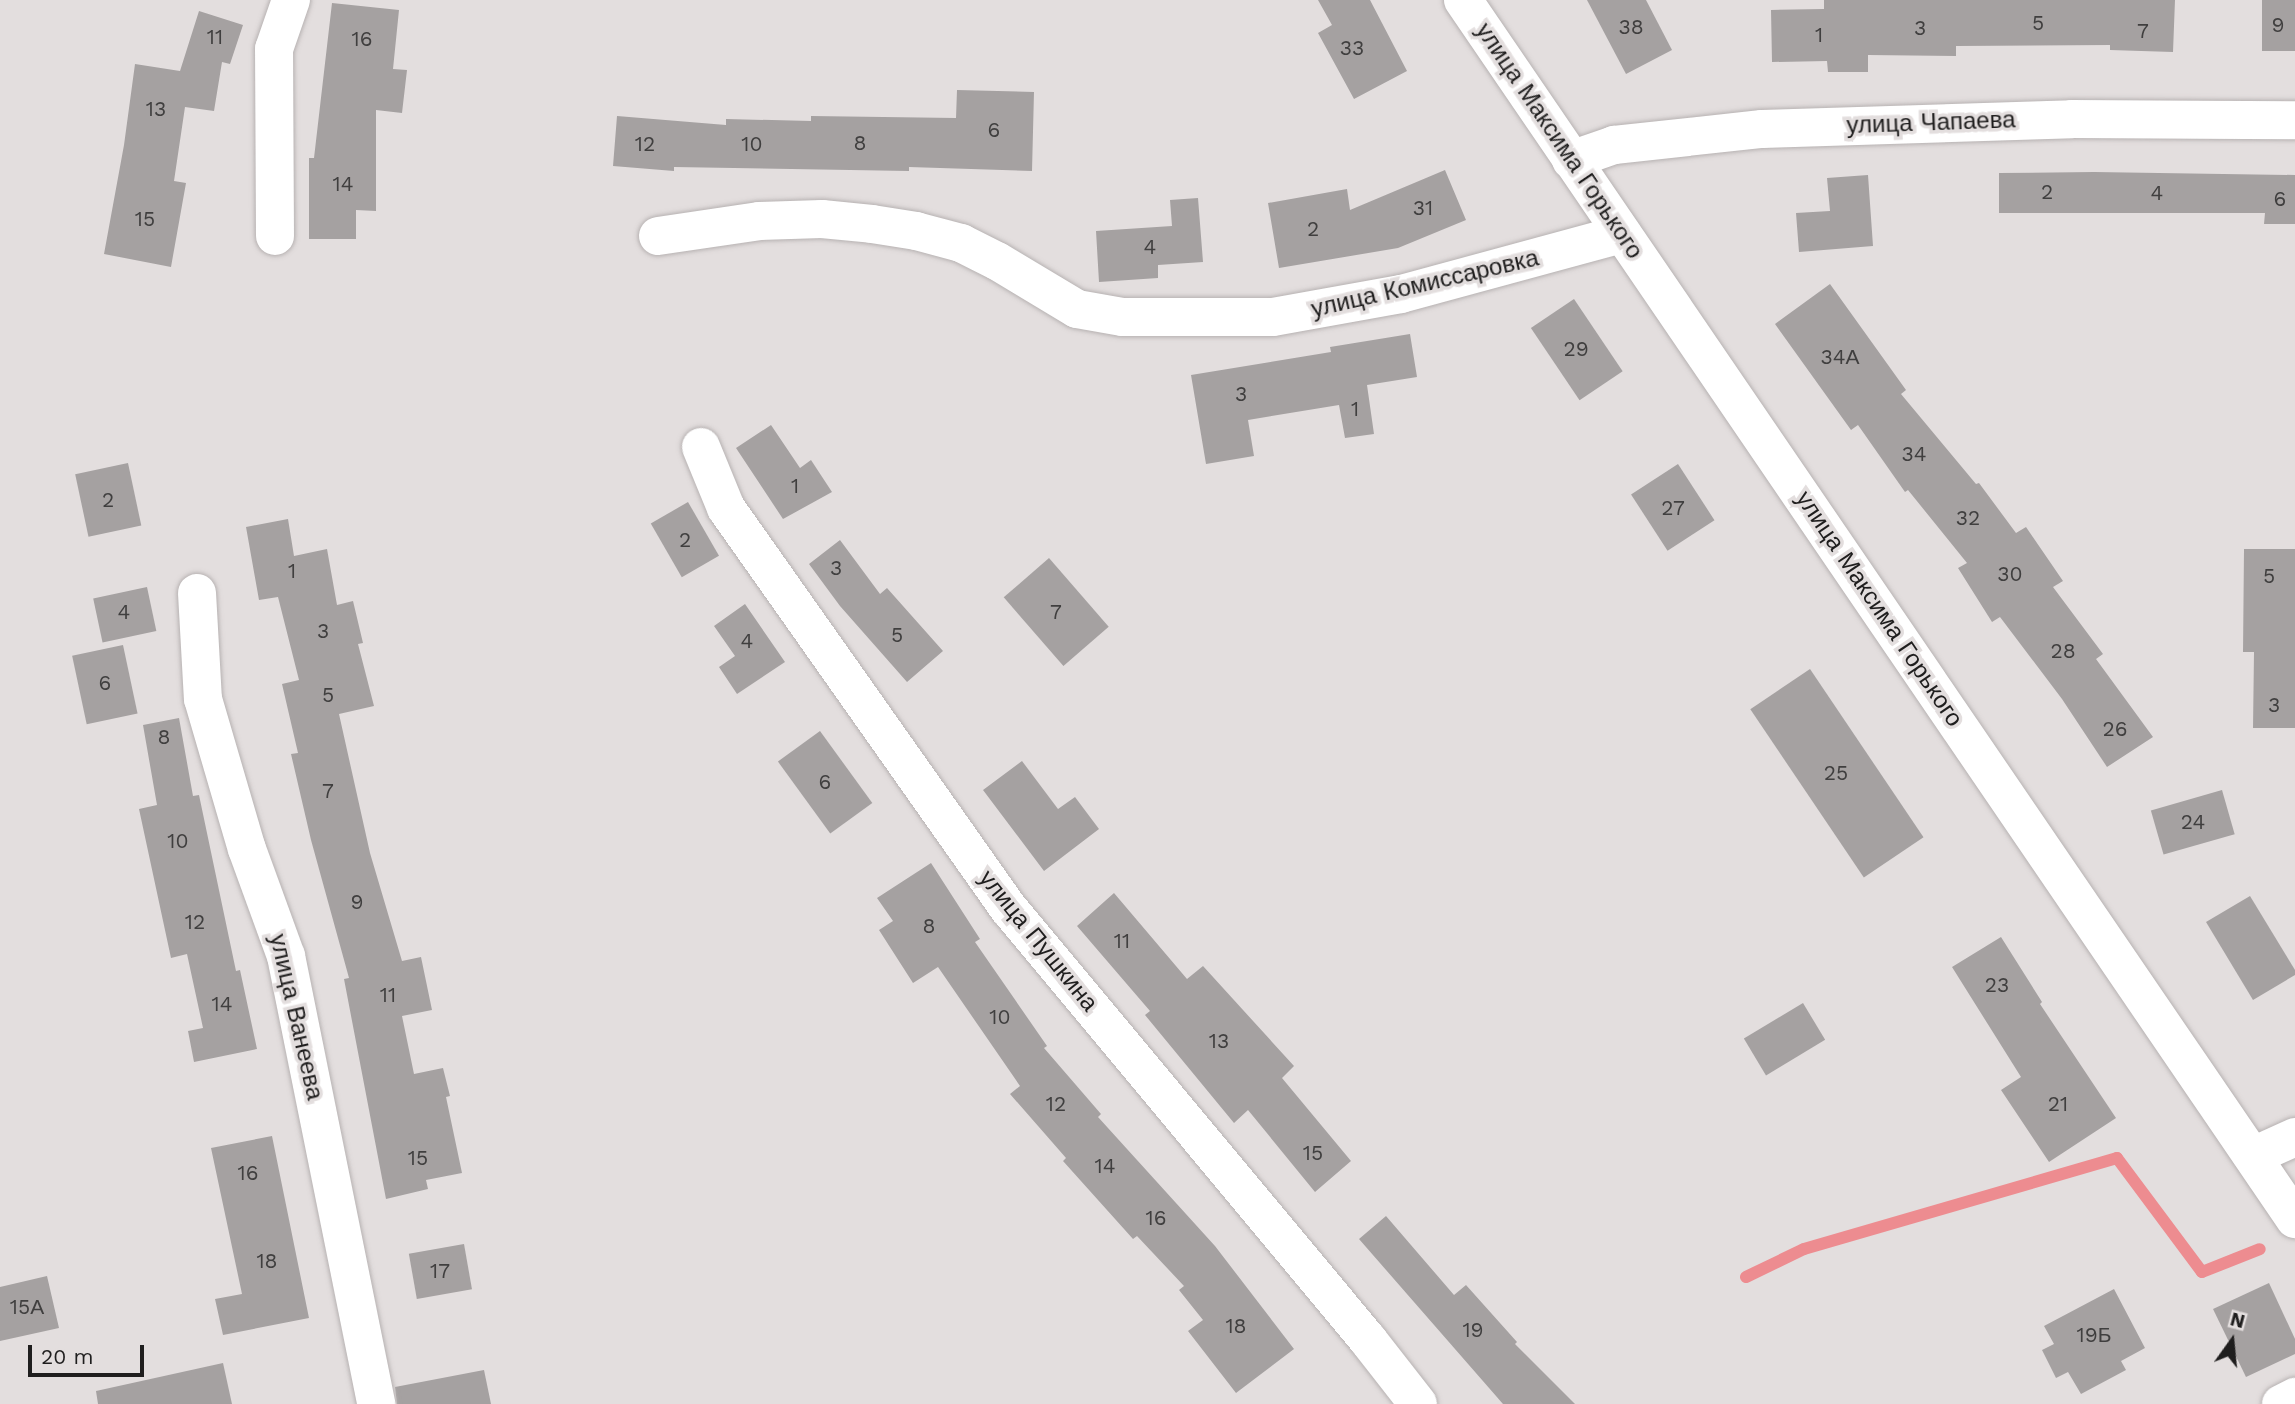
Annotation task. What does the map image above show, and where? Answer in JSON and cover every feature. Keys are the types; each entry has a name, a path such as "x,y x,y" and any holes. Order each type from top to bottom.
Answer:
{"street":[{"path":"275,236 274,49 291,0"},
{"name":"улица Максима Горького","path":"1463,0 2295,1219"},
{"name":"улица Чапаева","path":"1571,160 1614,145 1762,129 2072,118 2295,120"},
{"name":"улица Комиссаровка","path":"658,236 759,221 822,219 872,225 916,231 961,243 997,261 1077,309 1122,317 1273,317 1401,295 1622,234"},
{"name":"улица Пушкина","path":"702,447 726,508 1010,910 1368,1340 1418,1404"},
{"name":"улица Ванеева","path":"197,593 203,699 247,849 286,956 376,1404"},
{"path":"2253,1156 2295,1137"},
{"path":"2281,1404 2295,1397"}],"building":[{"path":"1318,0 1370,0 1407,71 1354,99 1318,33 1332,25"},
{"path":"1587,0 1646,0 1672,50 1626,74"},
{"path":"1824,0 2175,0 2173,52 2110,50 2110,45 1956,46 1956,56 1868,55 1868,72 1828,72 1827,61 1772,62 1771,10 1824,9"},
{"path":"2262,0 2295,0 2295,51 2262,51"},
{"path":"332,3 399,10 393,69 407,70 402,113 376,110 376,211 356,210 356,239 309,239 309,158 314,158"},
{"path":"199,11 243,25 230,64 222,62 214,111 185,107 174,181 186,183 171,267 104,254 124,145 135,64 180,71"},
{"path":"957,90 1034,92 1032,171 909,167 909,171 674,167 674,171 613,166 617,116 726,125 726,119 811,121 811,116 956,118"},
{"path":"1445,170 1466,220 1398,248 1279,268 1268,203 1347,189 1350,210"},
{"path":"1999,173 2295,175 2295,224 2264,224 2265,213 1999,213"},
{"path":"1868,175 1873,246 1799,252 1796,213 1830,211 1827,178"},
{"path":"1198,198 1203,262 1158,265 1158,278 1099,282 1096,231 1172,226 1170,200"},
{"path":"1830,284 1906,390 1901,394 1976,484 1979,483 2016,533 2026,527 2063,581 2053,587 2103,654 2096,659 2153,737 2107,767 2062,699 2000,617 1992,622 1958,568 1967,563 1908,490 1905,492 1858,425 1851,430 1775,324"},
{"path":"1574,299 1623,371 1580,400 1531,328"},
{"path":"1410,334 1417,377 1367,385 1374,434 1345,438 1339,405 1248,420 1254,456 1206,464 1191,375 1331,352 1330,347"},
{"path":"771,425 800,468 811,460 832,492 783,519 736,448"},
{"path":"128,463 141,526 88,537 75,474"},
{"path":"1678,464 1714,520 1668,551 1631,494"},
{"path":"688,502 719,556 682,577 651,524"},
{"path":"288,519 294,556 327,549 337,605 353,601 363,643 358,644 374,706 339,714 370,853 402,961 421,957 432,1010 402,1016 414,1074 443,1068 450,1096 446,1097 462,1173 426,1180 428,1189 386,1199 344,979 349,978 311,840 291,754 298,753 282,684 299,680 278,597 259,600 246,527"},
{"path":"840,540 880,594 887,588 943,651 907,682 840,606 809,564"},
{"path":"2244,549 2295,549 2295,728 2253,728 2254,652 2243,652"},
{"path":"1049,558 1109,627 1063,666 1004,597"},
{"path":"147,587 156,631 103,642 93,598"},
{"path":"745,604 785,662 737,694 719,667 735,656 714,626"},
{"path":"123,645 138,713 87,724 72,656"},
{"path":"1810,669 1924,837 1864,878 1750,709"},
{"path":"179,718 193,796 199,795 236,971 240,970 257,1049 194,1062 188,1031 203,1028 187,954 171,958 139,809 157,805 143,725"},
{"path":"820,731 872,803 830,834 778,762"},
{"path":"1022,761 1058,809 1075,797 1099,829 1044,871 983,790"},
{"path":"2222,790 2235,834 2164,855 2151,810"},
{"path":"931,863 980,939 975,942 1047,1046 1044,1048 1101,1114 1098,1117 1215,1246 1294,1349 1236,1393 1188,1331 1203,1320 1179,1290 1184,1286 1137,1236 1133,1239 1063,1161 1066,1158 1010,1094 1020,1086 938,967 913,983 879,930 893,921 877,898"},
{"path":"1114,893 1187,979 1203,966 1294,1066 1282,1078 1351,1161 1315,1192 1248,1110 1234,1123 1145,1015 1150,1011 1077,926"},
{"path":"2250,896 2295,970 2295,975 2253,1000 2206,922"},
{"path":"2001,937 2042,1002 2040,1004 2116,1118 2049,1162 2001,1090 2021,1077 1952,967"},
{"path":"1803,1003 1825,1040 1766,1075 1744,1039"},
{"path":"272,1136 309,1318 223,1335 215,1299 242,1294 211,1148"},
{"path":"1386,1216 1454,1295 1466,1285 1517,1342 1515,1344 1575,1404 1503,1404 1359,1239"},
{"path":"464,1244 472,1289 417,1299 409,1254"},
{"path":"47,1276 59,1328 0,1341 0,1287"},
{"path":"2269,1283 2295,1339 2295,1354 2246,1377 2213,1309"},
{"path":"2114,1289 2145,1348 2121,1361 2126,1370 2081,1394 2068,1372 2056,1378 2042,1350 2054,1344 2044,1326"},
{"path":"223,1363 232,1404 98,1404 96,1391"},
{"path":"484,1370 491,1404 397,1404 395,1387"}],"waterway":[{"path":"1746,1277 1804,1249 2117,1158 2202,1272 2260,1249"}]}
